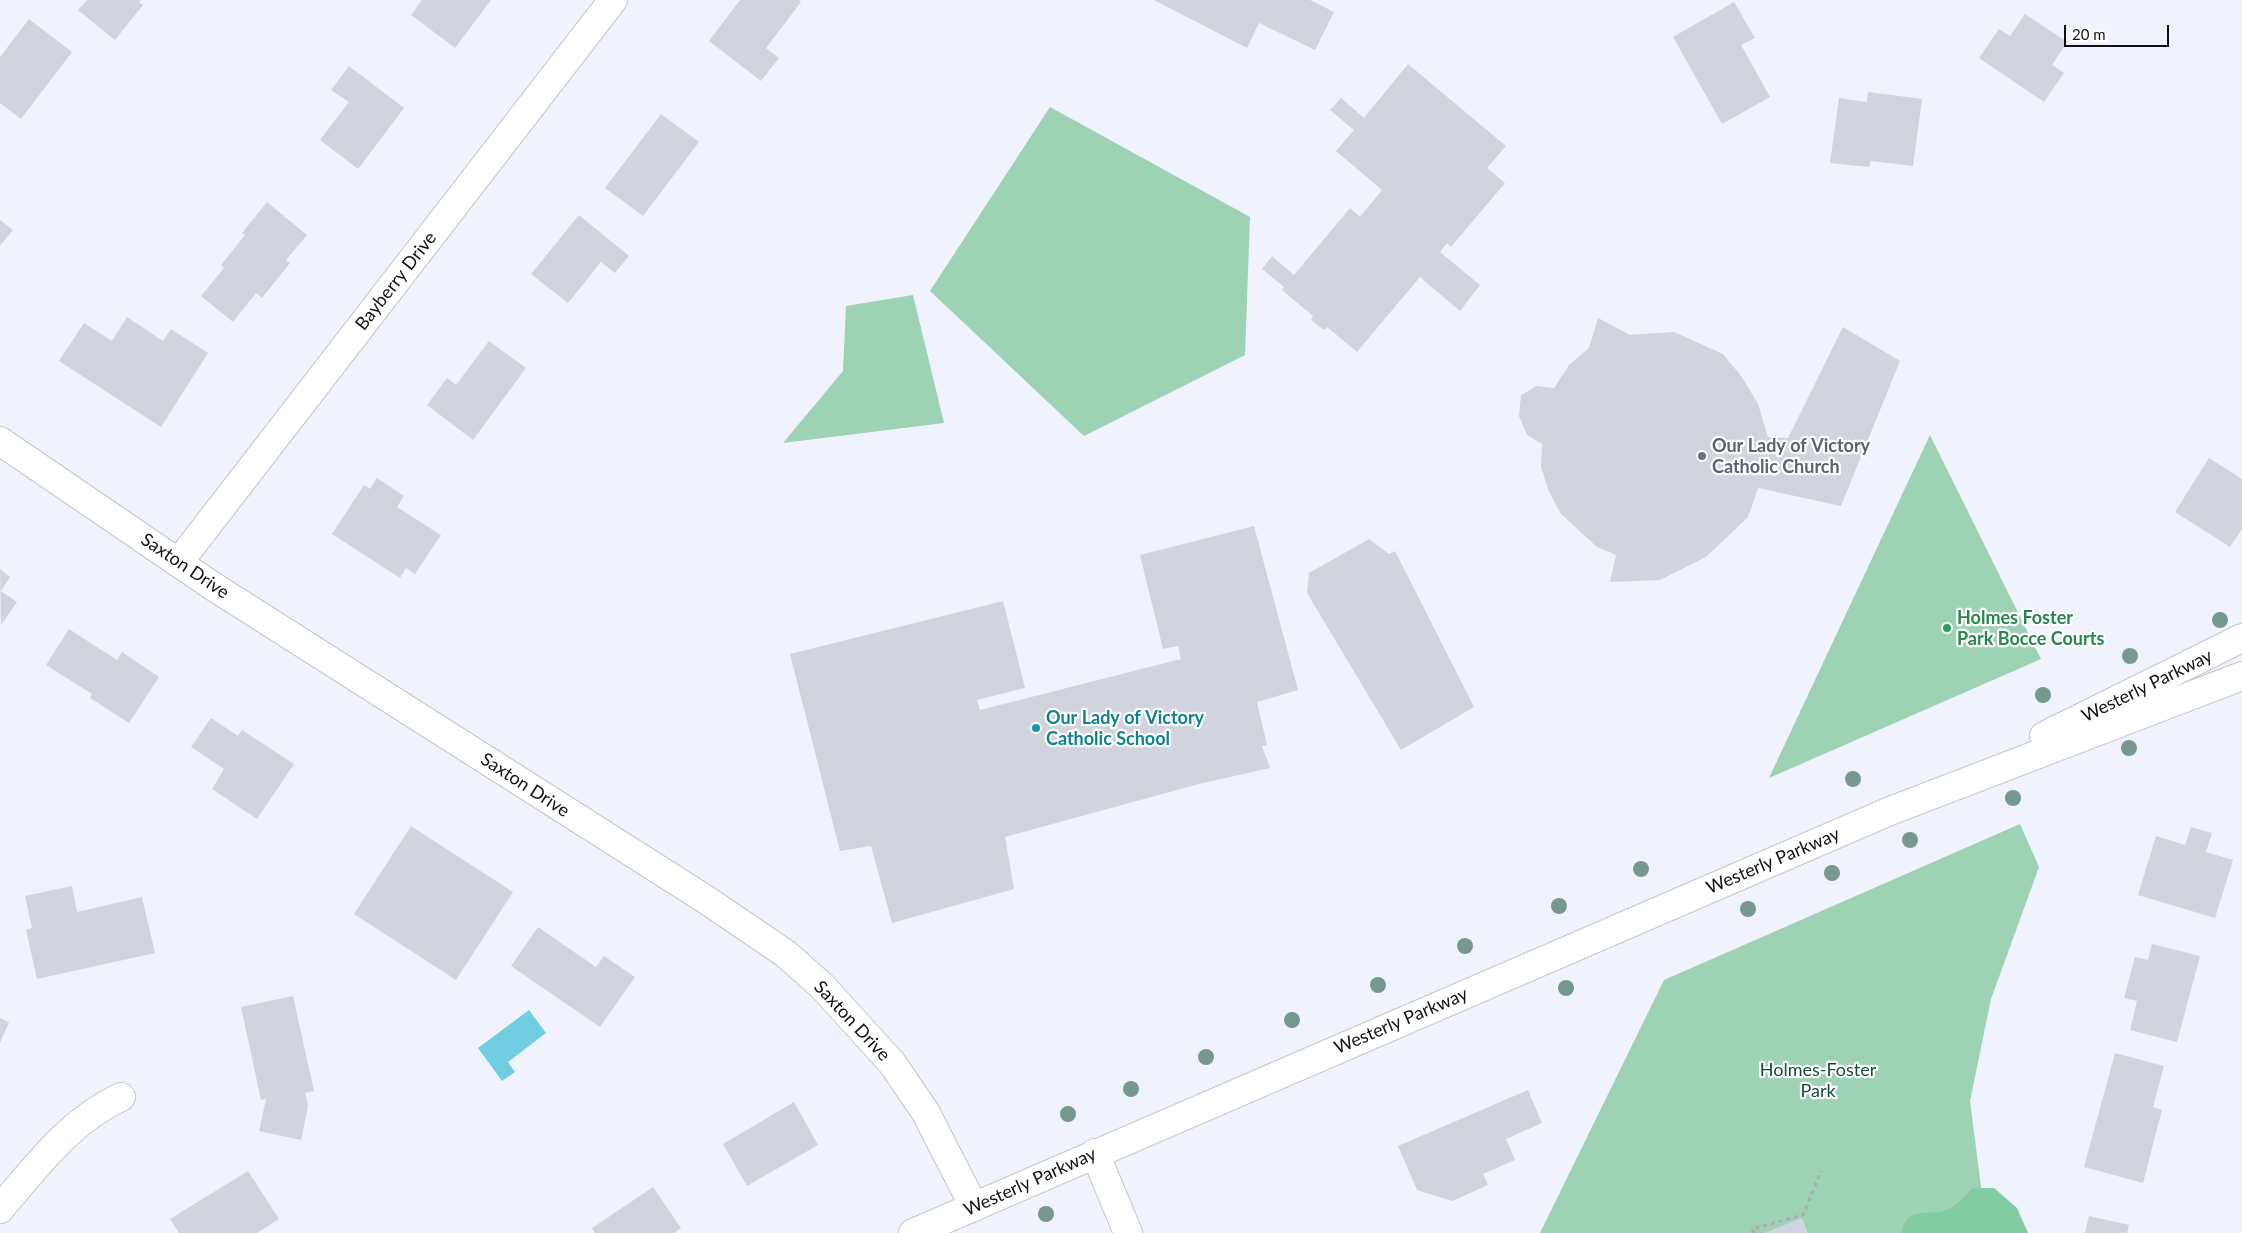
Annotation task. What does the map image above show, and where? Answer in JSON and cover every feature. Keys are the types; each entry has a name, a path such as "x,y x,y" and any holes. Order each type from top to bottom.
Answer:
{"street":[{"name":"Bayberry Drive","path":"179,562 613,0"},
{"name":"Saxton Drive","path":"0,441 211,585 705,899 786,954 822,986 892,1064 926,1114 974,1207"},
{"name":"Westerly Parkway","path":"1890,811 2242,638"},
{"name":"Westerly Parkway","path":"913,1233 1890,811 2242,676"},
{"path":"0,1209 59,1140 98,1108 121,1097"},
{"path":"1095,1153 1128,1233"}],"path":[{"path":"1754,1233 1752,1230 1803,1215 1822,1171"}],"green space":[{"path":"1050,107 1250,217 1245,355 1084,436 930,291"},
{"path":"913,295 944,423 783,443 843,371 846,306"},
{"path":"1930,435 2041,659 1769,778"},
{"name":"Holmes-Foster Park","path":"2020,824 2039,867 1991,999 1970,1101 1987,1233 1540,1233 1664,980"},
{"path":"1973,1188 1994,1188 2017,1208 2028,1233 1901,1233 1904,1224 1909,1218 1921,1213 1949,1209"}],"water":[{"path":"529,1010 546,1033 508,1062 515,1072 502,1081 478,1048"}],"building":[{"path":"87,0 141,0 139,2 143,5 115,40 78,10"},
{"path":"422,0 491,0 455,48 411,15"},
{"path":"740,0 799,0 801,2 766,48 779,58 761,81 709,41"},
{"path":"1154,0 1310,0 1334,12 1315,50 1259,23 1247,48"},
{"path":"1734,2 1755,38 1741,45 1770,97 1722,124 1673,37"},
{"path":"2025,14 2067,42 2052,65 2064,73 2044,102 1979,58 1999,29 2010,36"},
{"path":"29,19 72,52 21,119 0,103 0,57"},
{"path":"1408,64 1506,146 1487,168 1505,183 1451,247 1447,243 1440,252 1480,285 1460,311 1420,277 1357,352 1327,327 1324,330 1311,320 1313,316 1282,290 1284,287 1262,269 1272,256 1294,275 1350,208 1360,217 1382,190 1336,151 1354,130 1330,110 1341,98 1364,118"},
{"path":"349,66 404,108 358,169 320,140 349,102 331,90"},
{"path":"1868,92 1922,99 1913,166 1871,161 1869,167 1830,163 1839,98 1867,102"},
{"path":"661,114 699,142 643,216 605,188"},
{"path":"267,202 307,235 286,260 290,263 262,298 256,293 233,322 201,296 224,268 221,265 245,235 242,233"},
{"path":"579,215 629,256 615,273 601,262 568,303 531,274"},
{"path":"0,220 13,230 0,246"},
{"path":"127,317 163,341 171,329 208,353 161,427 59,361 84,323 112,341"},
{"name":"Our Lady of Victory Catholic Church","path":"1598,318 1630,335 1674,332 1723,354 1742,377 1758,404 1768,437 1788,438 1843,327 1900,361 1841,506 1758,488 1748,517 1706,557 1660,580 1610,582 1616,555 1597,547 1561,514 1549,492 1541,467 1542,444 1527,435 1519,416 1521,395 1537,386 1554,388 1569,365 1589,348"},
{"path":"489,341 526,368 473,440 427,405 447,378 456,385"},
{"path":"2209,458 2242,479 2242,529 2230,547 2175,512"},
{"path":"377,478 404,496 397,507 441,535 415,574 406,568 400,578 332,534 364,485 370,489"},
{"name":"Our Lady of Victory Catholic School","path":"1254,526 1298,690 1257,702 1267,745 1262,746 1270,768 1199,784 1005,837 1014,889 892,923 871,846 840,851 790,654 1003,601 1025,688 977,700 980,710 1181,659 1178,646 1163,649 1140,555"},
{"path":"1369,539 1389,554 1395,551 1474,707 1401,750 1307,593 1309,573"},
{"path":"0,569 10,577 1,591 17,602 1,625"},
{"path":"69,629 117,660 122,652 159,677 129,723 90,698 92,694 46,665"},
{"path":"211,718 238,736 242,730 294,764 257,819 212,789 224,769 191,747"},
{"path":"411,826 513,892 456,980 354,914"},
{"path":"2191,827 2212,833 2206,852 2233,860 2215,918 2138,895 2156,836 2185,845"},
{"path":"72,886 77,912 142,897 155,953 37,979 26,930 32,928 25,896"},
{"path":"538,927 596,967 604,956 635,977 600,1027 511,966"},
{"path":"2152,944 2200,956 2177,1042 2130,1030 2137,1001 2124,998 2135,957 2148,960"},
{"path":"293,996 314,1091 305,1093 308,1106 301,1140 259,1131 266,1099 261,1100 241,1007"},
{"path":"0,1018 9,1022 0,1043"},
{"path":"2115,1053 2164,1066 2153,1107 2162,1110 2143,1183 2084,1167"},
{"path":"1528,1090 1542,1123 1506,1139 1515,1160 1483,1174 1488,1185 1452,1201 1417,1190 1398,1146"},
{"path":"794,1102 818,1145 747,1186 723,1144"},
{"path":"248,1171 279,1219 257,1233 179,1233 170,1219"},
{"path":"653,1187 681,1228 674,1233 595,1233 592,1228"},
{"path":"2089,1216 2129,1225 2127,1233 2085,1233"},
{"path":"1802,1218 1808,1233 1764,1233"}],"place":[{"name":"Our Lady of Victory Catholic Church","path":"1702,456"},
{"name":"Holmes Foster Park Bocce Courts","path":"1947,628"},
{"name":"Our Lady of Victory Catholic School","path":"1036,728"}]}
